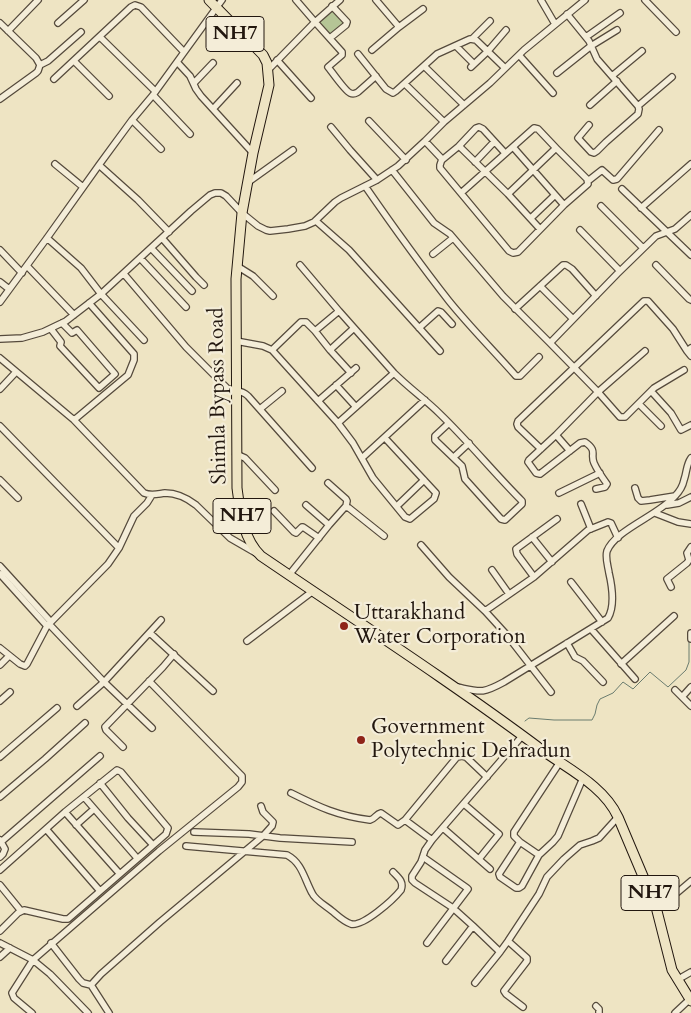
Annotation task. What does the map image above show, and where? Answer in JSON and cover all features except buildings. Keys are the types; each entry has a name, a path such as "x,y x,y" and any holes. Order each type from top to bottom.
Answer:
{"highway":[{"name":"NH7","path":"200,0 217,6"},
{"name":"NH7","path":"208,0 217,6 268,70"},
{"name":"Shimla Bypass Road","path":"268,70 269,85 247,183 236,266 237,488 244,527 250,541 261,556 453,686 596,789 615,810 656,907 672,970 690,1000"}],"street":[{"path":"8,31 38,0"},
{"path":"72,0 77,6"},
{"path":"58,23 84,0"},
{"path":"296,0 343,53 328,67 350,93 355,94 376,76"},
{"path":"268,70 315,22 340,0"},
{"path":"376,0 399,27"},
{"path":"541,0 554,24"},
{"path":"0,339 22,338 51,329 74,315 124,274 204,198 215,193 221,193 226,196 258,226 270,231 305,226 316,221 335,202 377,180 406,160 444,122 554,24 585,0"},
{"path":"645,0 676,32"},
{"path":"54,79 131,7 137,5 184,52"},
{"path":"0,302 217,6"},
{"path":"330,38 347,22 332,6"},
{"path":"372,50 422,9"},
{"path":"586,37 620,13"},
{"path":"567,14 586,37 597,59 639,109 638,114 594,153 578,138 590,125"},
{"path":"358,54 386,89 395,92 437,54 473,38 490,20"},
{"path":"0,23 36,58 40,65"},
{"path":"456,46 472,66 506,30"},
{"path":"557,73 591,46 617,30"},
{"path":"0,99 36,73 40,65 48,61 81,32"},
{"path":"100,37 190,134"},
{"path":"473,38 505,68"},
{"path":"612,76 642,51"},
{"path":"519,55 553,93"},
{"path":"277,60 311,98"},
{"path":"74,61 109,96"},
{"path":"177,62 190,76 196,90 253,153"},
{"path":"194,83 213,63"},
{"path":"424,66 464,105"},
{"path":"638,106 672,77"},
{"path":"590,105 617,81"},
{"path":"213,109 237,83"},
{"path":"405,84 444,122"},
{"path":"132,120 162,149"},
{"path":"369,121 406,160"},
{"path":"331,127 377,180"},
{"path":"505,153 479,127 442,160 440,168 512,253 516,253 588,184 588,181 602,170 612,180 617,179 659,130"},
{"path":"461,193 534,128 588,181"},
{"path":"425,142 442,160"},
{"path":"475,162 494,142"},
{"path":"459,146 508,194 540,229"},
{"path":"513,147 564,205"},
{"path":"508,194 556,148"},
{"path":"247,183 292,150"},
{"path":"55,164 83,187"},
{"path":"642,208 691,164"},
{"path":"99,165 138,200 168,232"},
{"path":"392,170 432,221 453,238 515,309 621,417 625,417 651,391 684,370"},
{"path":"365,186 450,301 516,376 520,376 539,357"},
{"path":"622,189 691,254"},
{"path":"531,218 555,195"},
{"path":"601,206 643,248"},
{"path":"550,343 658,234 675,229 691,215"},
{"path":"316,221 349,250 440,351"},
{"path":"580,230 620,271"},
{"path":"47,238 81,268 101,294 144,340"},
{"path":"162,238 204,285"},
{"path":"433,254 453,238"},
{"path":"151,248 192,291"},
{"path":"0,250 22,273"},
{"path":"140,258 186,307"},
{"path":"300,265 402,382 425,400 449,423 522,501 522,504 504,520 501,519 466,479 462,466 435,439 435,436 449,423"},
{"path":"515,309 560,267 566,265 572,269 596,296"},
{"path":"27,266 74,315"},
{"path":"236,266 253,276 273,296"},
{"path":"656,266 691,300"},
{"path":"124,274 186,347 226,388 246,394 312,468"},
{"path":"0,282 9,289"},
{"path":"540,286 573,319"},
{"path":"541,449 518,427 517,422 646,300 667,322 690,352"},
{"path":"74,420 128,375 134,360 134,354 89,303"},
{"path":"315,332 339,311"},
{"path":"419,328 438,311 452,324"},
{"path":"272,350 302,322 306,322 351,373"},
{"path":"51,329 62,342 60,346 98,388 115,374 77,330 72,333 62,323"},
{"path":"330,350 354,328"},
{"path":"236,341 263,346 272,350 338,423 353,443 377,483 405,517 410,520 434,499 436,493 385,438"},
{"path":"596,489 606,485 593,462 593,452 588,444 582,442 539,474 536,473 527,461 556,435 598,392 645,351"},
{"path":"0,358 74,420 140,490 152,495 175,494 190,500 234,542 261,556"},
{"path":"318,401 356,368"},
{"path":"0,389 16,372"},
{"path":"338,423 394,373"},
{"path":"336,385 356,407"},
{"path":"260,409 282,391"},
{"path":"651,391 671,413 681,430 691,425"},
{"path":"362,458 425,400"},
{"path":"638,404 661,426"},
{"path":"0,426 119,548"},
{"path":"556,435 570,451"},
{"path":"454,457 469,443"},
{"path":"236,454 245,458 275,490"},
{"path":"453,686 480,692 486,691 531,666 608,618 611,610 612,594 606,560 607,551 613,542 629,528 655,513 675,496 682,485 687,465 691,458"},
{"path":"559,493 600,473"},
{"path":"0,480 18,498"},
{"path":"397,506 424,480"},
{"path":"289,575 346,506 346,499 328,483"},
{"path":"635,488 641,501 675,496"},
{"path":"0,648 20,664 25,666 28,664 49,624 108,564 119,548 134,516 152,495"},
{"path":"666,505 679,503 691,498"},
{"path":"581,504 591,528"},
{"path":"306,506 329,525"},
{"path":"346,506 384,536"},
{"path":"274,511 294,532 296,533 303,526 319,538"},
{"path":"655,513 678,522 691,524"},
{"path":"534,576 516,551 516,548 557,519"},
{"path":"485,611 552,562 591,528 608,522 611,523 618,538"},
{"path":"532,537 552,562"},
{"path":"421,545 449,577 485,611 551,692"},
{"path":"671,587 667,579 687,563 689,560 686,552 691,547"},
{"path":"0,566 49,624"},
{"path":"492,570 509,594"},
{"path":"0,574 104,682 152,728"},
{"path":"571,582 602,622"},
{"path":"247,641 313,591"},
{"path":"621,664 674,616"},
{"path":"78,706 104,682 161,620"},
{"path":"591,629 635,679"},
{"path":"150,633 213,691"},
{"path":"691,634 691,639"},
{"path":"567,643 575,657 583,661 603,682"},
{"path":"123,747 105,727 128,705 174,654"},
{"path":"0,665 9,656"},
{"path":"32,1013 14,998 12,993 33,960 242,782 242,776 150,681"},
{"path":"682,697 691,687"},
{"path":"675,690 691,706"},
{"path":"0,701 10,692"},
{"path":"0,757 57,708"},
{"path":"0,797 45,760 85,723"},
{"path":"500,952 453,908 412,880 412,876 432,840 523,735"},
{"path":"0,857 5,851 5,846 1,841 100,756"},
{"path":"291,793 319,807 343,815 370,820 381,813 398,825 405,820 459,756 466,757 487,777"},
{"path":"539,855 520,842 514,836 514,832 560,762"},
{"path":"0,870 65,812 117,770 121,772 168,828 166,834 66,919 21,911 1,927"},
{"path":"520,842 499,874 500,877 516,888 521,887 539,855 558,836 583,778"},
{"path":"100,783 153,845"},
{"path":"84,797 136,858"},
{"path":"464,804 499,834 479,859"},
{"path":"91,985 160,922 263,836 272,826 273,822 262,812 261,806"},
{"path":"76,825 94,809"},
{"path":"65,812 119,873"},
{"path":"475,983 508,941 539,894 547,877 580,845 596,840 618,817"},
{"path":"405,820 432,840"},
{"path":"443,828 490,869"},
{"path":"46,829 100,891"},
{"path":"194,832 352,842"},
{"path":"186,846 283,854 290,857 300,866 314,896 343,920 352,924 361,923 369,918 401,890 402,884 394,872"},
{"path":"423,857 468,888 427,943"},
{"path":"656,907 691,881"},
{"path":"0,885 21,911"},
{"path":"446,961 473,926"},
{"path":"508,941 527,958 527,961 505,990 523,1007"},
{"path":"0,943 33,960 50,974 88,1013"},
{"path":"51,943 79,979 91,985 109,1013"},
{"path":"0,957 10,948"},
{"path":"677,980 691,972"},
{"path":"675,1013 690,1000"},
{"path":"596,1006 600,1010 599,1013"}],"green space":[{"path":"333,8 346,22 331,36 318,21"}],"waterway":[{"path":"525,721 529,718 592,720 600,699 613,693 623,682 633,689 650,672 668,687 686,670 689,662 689,640"}],"place":[{"name":"Uttarakhand Water Corporation","path":"344,626"},
{"name":"Government Polytechnic Dehradun","path":"361,740"}]}
